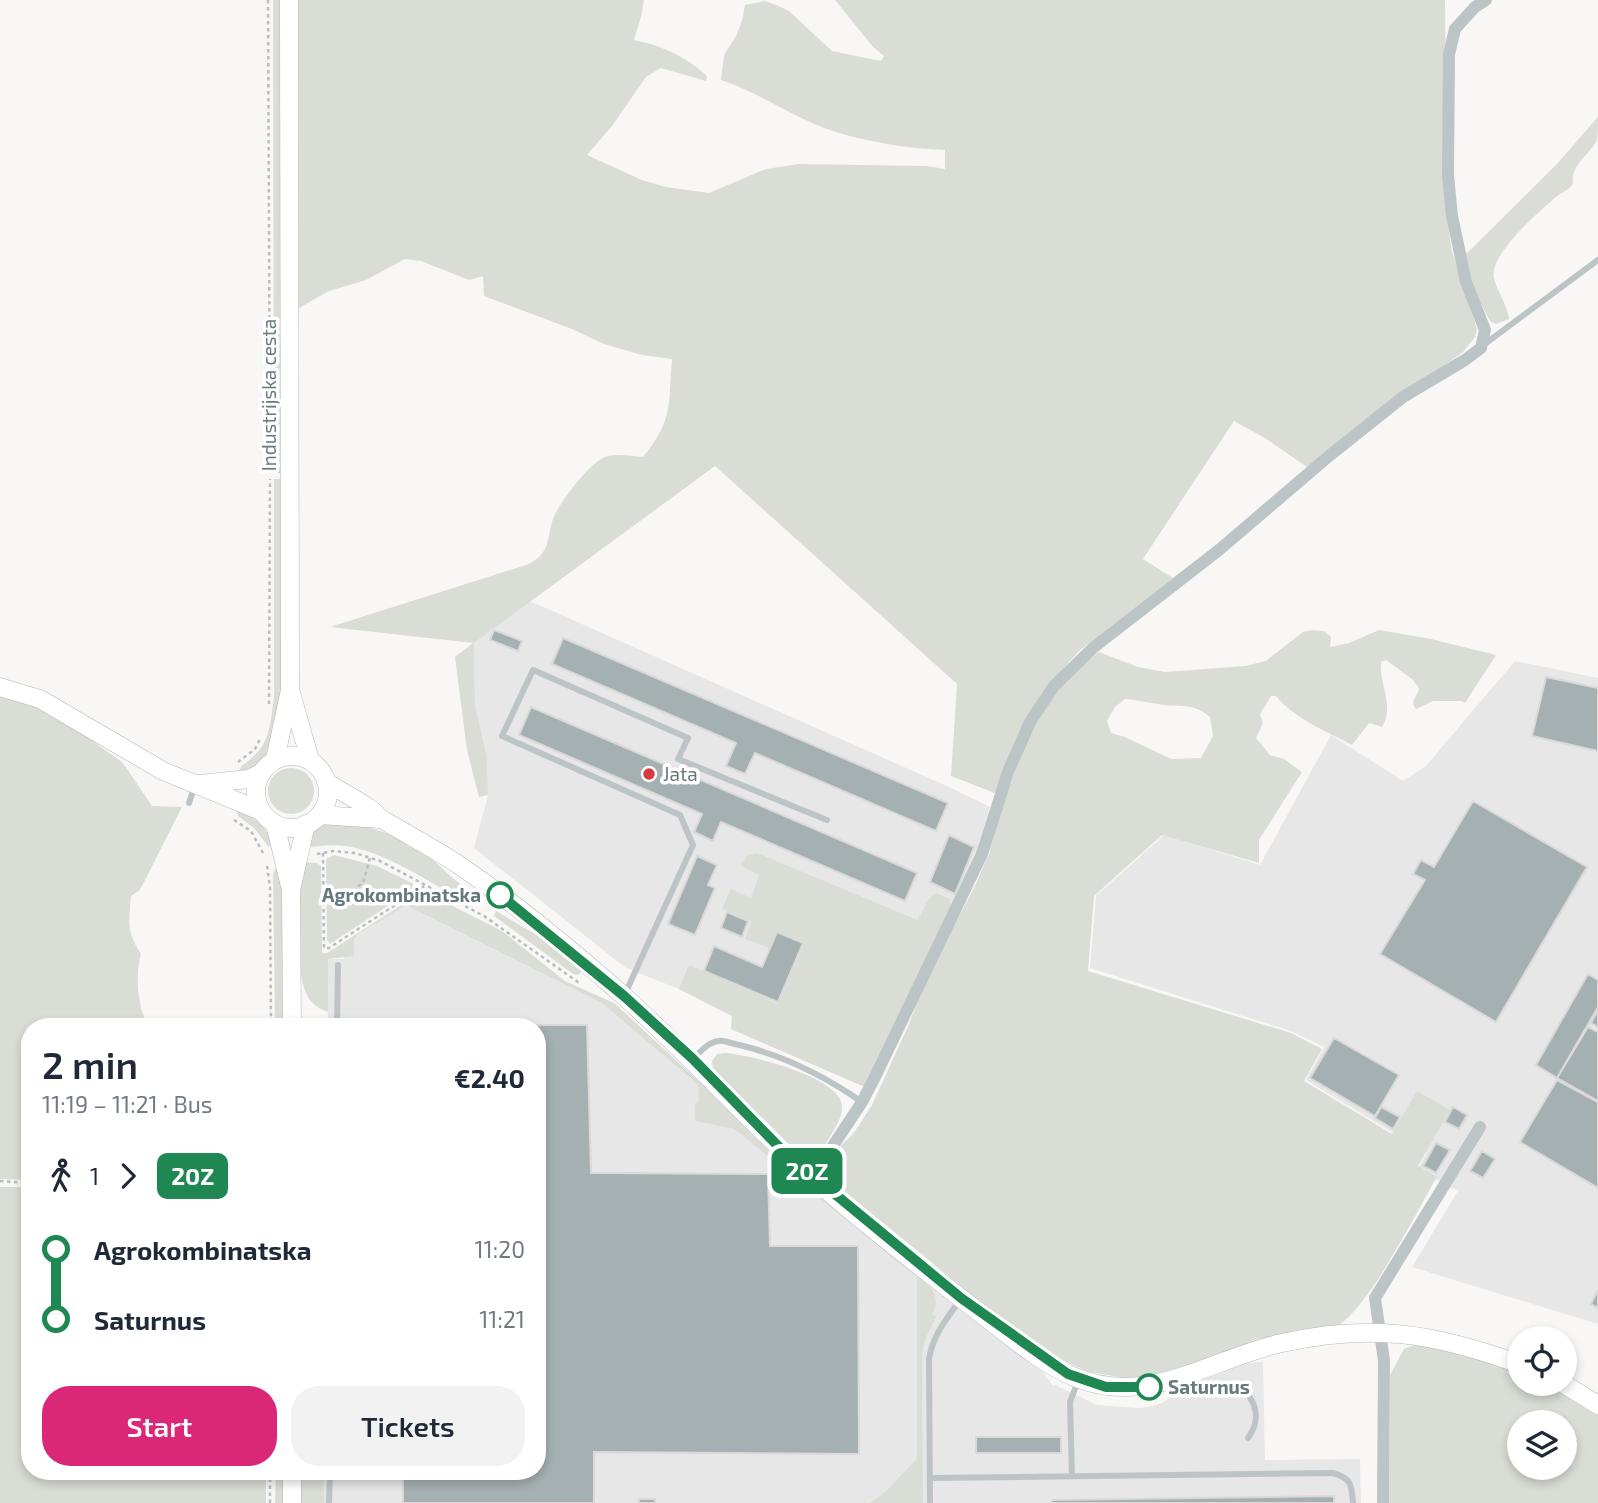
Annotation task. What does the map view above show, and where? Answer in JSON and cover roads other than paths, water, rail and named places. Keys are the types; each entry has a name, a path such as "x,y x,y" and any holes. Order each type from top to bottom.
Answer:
{"street":[{"name":"Industrijska cesta","path":"275,760 290,690 289,0"},
{"path":"813,1176 862,1102 917,986 965,894 982,854 1008,772 1030,722 1054,686 1094,646 1219,550 1403,397 1481,348 1485,330 1466,282 1452,216 1448,176 1449,54 1455,29 1475,7 1486,0"},
{"path":"0,687 28,694 52,705 163,771 291,828 313,820 381,819"},
{"name":"Industrijska cesta","path":"290,690 310,760"},
{"path":"197,784 249,779 261,774 275,760 292,756 310,760 327,782 370,808 381,819 457,863 525,914 624,996 693,1059 780,1148 813,1176 961,1298 1044,1359 1078,1379 1106,1387 1149,1387 1278,1343 1338,1334 1379,1332 1430,1337 1507,1360"},
{"path":"261,774 256,797 268,818 291,890 292,1018"},
{"path":"291,890 313,820 326,803 327,782"},
{"path":"1383,1503 1384,1361 1375,1298 1480,1127"},
{"path":"1577,1392 1598,1405"},
{"path":"292,1480 292,1503"}],"lane":[{"path":"1481,348 1598,260"},
{"path":"270,470 290,470"},
{"path":"624,996 693,845 680,816 502,736 533,670 688,738 678,759 827,820"},
{"path":"189,803 197,784"},
{"path":"337,1018 338,965"},
{"path":"693,1059 707,1045 719,1041 744,1046 791,1061 839,1086 862,1102"},
{"path":"930,1503 929,1359 939,1329 961,1298"},
{"path":"1072,1476 1070,1402 1078,1379"},
{"path":"1248,1438 1256,1427 1256,1406 1249,1396"},
{"path":"930,1478 1333,1474 1344,1476 1352,1485 1353,1503"},
{"path":"329,1503 330,1480"}],"place":[{"name":"Jata","path":"649,774"},
{"name":"Agrokombinatska","path":"500,895"},
{"name":"Saturnus","path":"1149,1387"}]}
